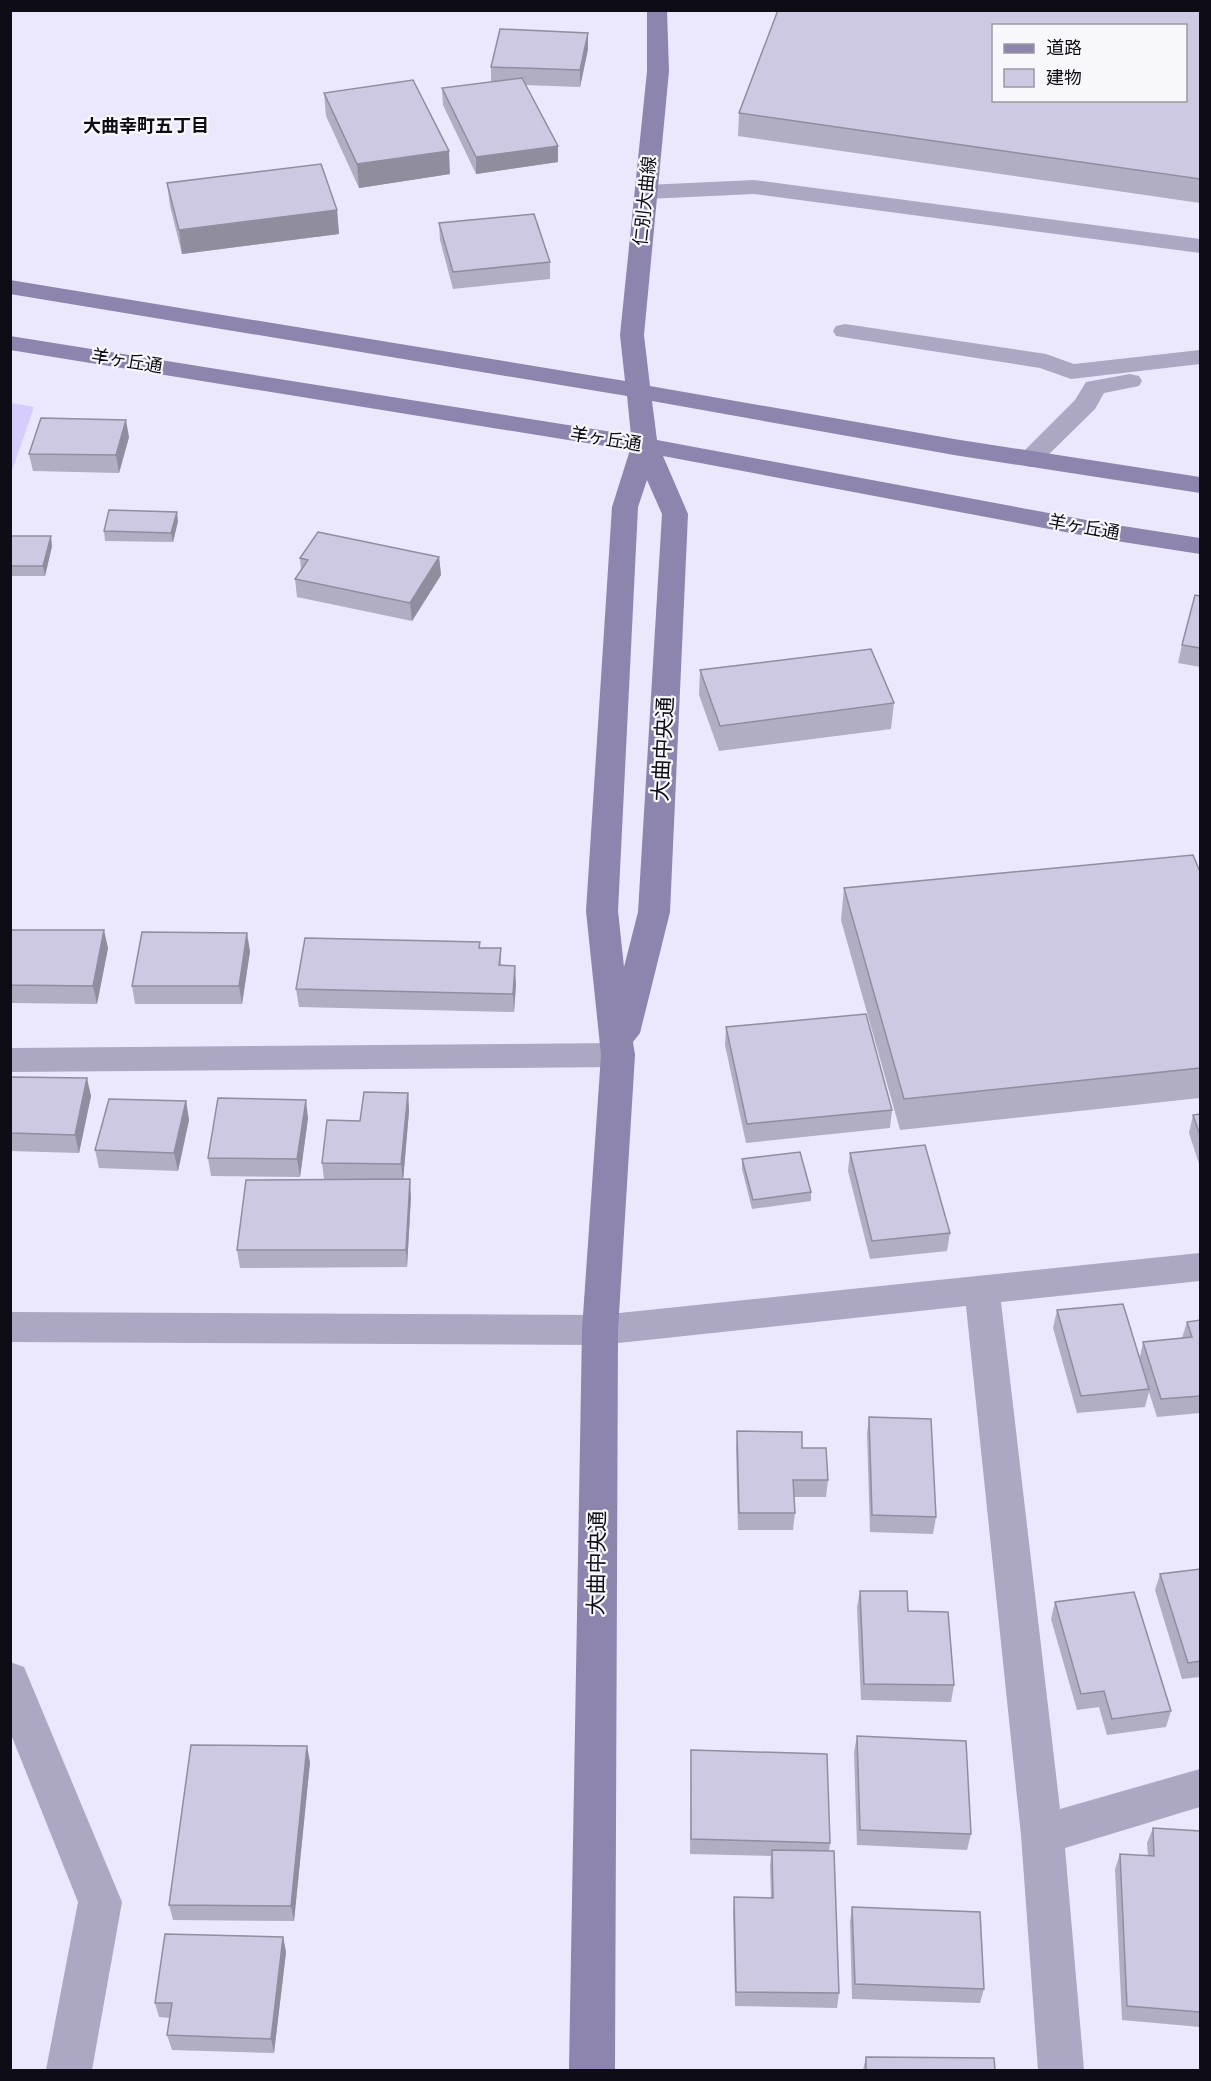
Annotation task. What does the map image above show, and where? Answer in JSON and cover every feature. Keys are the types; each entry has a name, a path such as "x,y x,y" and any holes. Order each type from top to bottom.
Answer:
{"main road":[{"name":"仁別大曲線","path":"638,390 632,335 658,71 657,10"},
{"path":"10,287 638,390 1030,459 1200,485"},
{"name":"羊ヶ丘通","path":"10,343 645,445 1097,530 1200,546"},
{"name":"大曲中央通","path":"618,1055 654,912 675,514 645,445 638,390"},
{"name":"大曲中央通","path":"592,2070 600,1330 618,1055 602,911 625,507 645,445"}],"street":[{"path":"646,192 754,187 1200,246"},
{"path":"845,331 1046,361 1065,387"},
{"path":"1065,387 1200,357"},
{"path":"1030,459 1086,404 1095,387 1200,374"},
{"path":"1030,459 1065,387"},
{"path":"10,1060 618,1055"},
{"path":"10,1327 600,1330 1200,1267"},
{"path":"982,1290 1042,1835 1061,2070"},
{"path":"10,1680 100,1902 69,2070"},
{"path":"1042,1835 1200,1788"}],"shaded area":[{"path":"10,403 34,407 11,474"}],"building":[{"path":"778,10 1200,10 1200,179 739,113"},
{"path":"500,29 588,33 580,70 491,67"},
{"path":"522,78 558,146 476,157 442,88"},
{"path":"413,80 449,151 357,164 324,93"},
{"path":"321,164 337,210 179,230 167,183"},
{"path":"534,214 550,262 453,272 439,223"},
{"path":"41,418 126,420 116,455 29,454"},
{"path":"109,510 177,512 171,533 104,531"},
{"path":"318,532 439,557 410,603 295,579 308,560 300,558"},
{"path":"10,536 51,536 43,566 10,566"},
{"path":"1195,595 1200,596 1200,648 1182,645"},
{"path":"871,649 894,703 720,726 700,670"},
{"path":"1193,855 1200,872 1200,1068 904,1099 844,888"},
{"path":"10,930 104,930 93,986 10,985"},
{"path":"142,932 247,933 239,986 132,986"},
{"path":"305,938 480,942 479,948 501,948 499,965 515,966 513,994 296,989"},
{"path":"866,1014 892,1110 747,1124 726,1027"},
{"path":"10,1077 87,1078 75,1135 10,1133"},
{"path":"364,1092 408,1093 401,1164 322,1163 327,1120 360,1121"},
{"path":"218,1098 306,1100 297,1159 208,1158"},
{"path":"109,1099 186,1101 174,1153 95,1150"},
{"path":"1200,1114 1200,1135 1193,1115"},
{"path":"925,1145 950,1233 872,1241 850,1153"},
{"path":"800,1152 811,1192 753,1200 742,1159"},
{"path":"410,1179 406,1250 237,1250 246,1180"},
{"path":"1123,1304 1149,1389 1081,1396 1057,1310"},
{"path":"1200,1320 1200,1396 1161,1399 1143,1342 1192,1337 1187,1322"},
{"path":"869,1417 931,1419 936,1517 872,1515"},
{"path":"737,1431 802,1432 802,1448 826,1448 828,1480 793,1480 795,1513 739,1513"},
{"path":"1200,1569 1200,1661 1188,1663 1160,1574"},
{"path":"860,1591 907,1591 908,1611 948,1612 954,1685 864,1684"},
{"path":"1134,1592 1171,1711 1112,1719 1104,1691 1081,1694 1055,1602"},
{"path":"857,1736 966,1741 971,1834 860,1830"},
{"path":"191,1745 307,1746 291,1906 169,1905"},
{"path":"691,1750 827,1754 830,1843 691,1839"},
{"path":"1153,1828 1200,1831 1200,2012 1127,2006 1120,1854 1154,1856"},
{"path":"772,1850 834,1851 839,1993 736,1992 734,1897 773,1898"},
{"path":"852,1907 980,1912 984,1989 855,1984"},
{"path":"165,1934 283,1937 271,2039 167,2035 172,2003 155,2003"},
{"path":"866,2057 994,2058 995,2070 866,2070"}],"district":[{"name":"大曲幸町五丁目","path":"146,126"}]}
